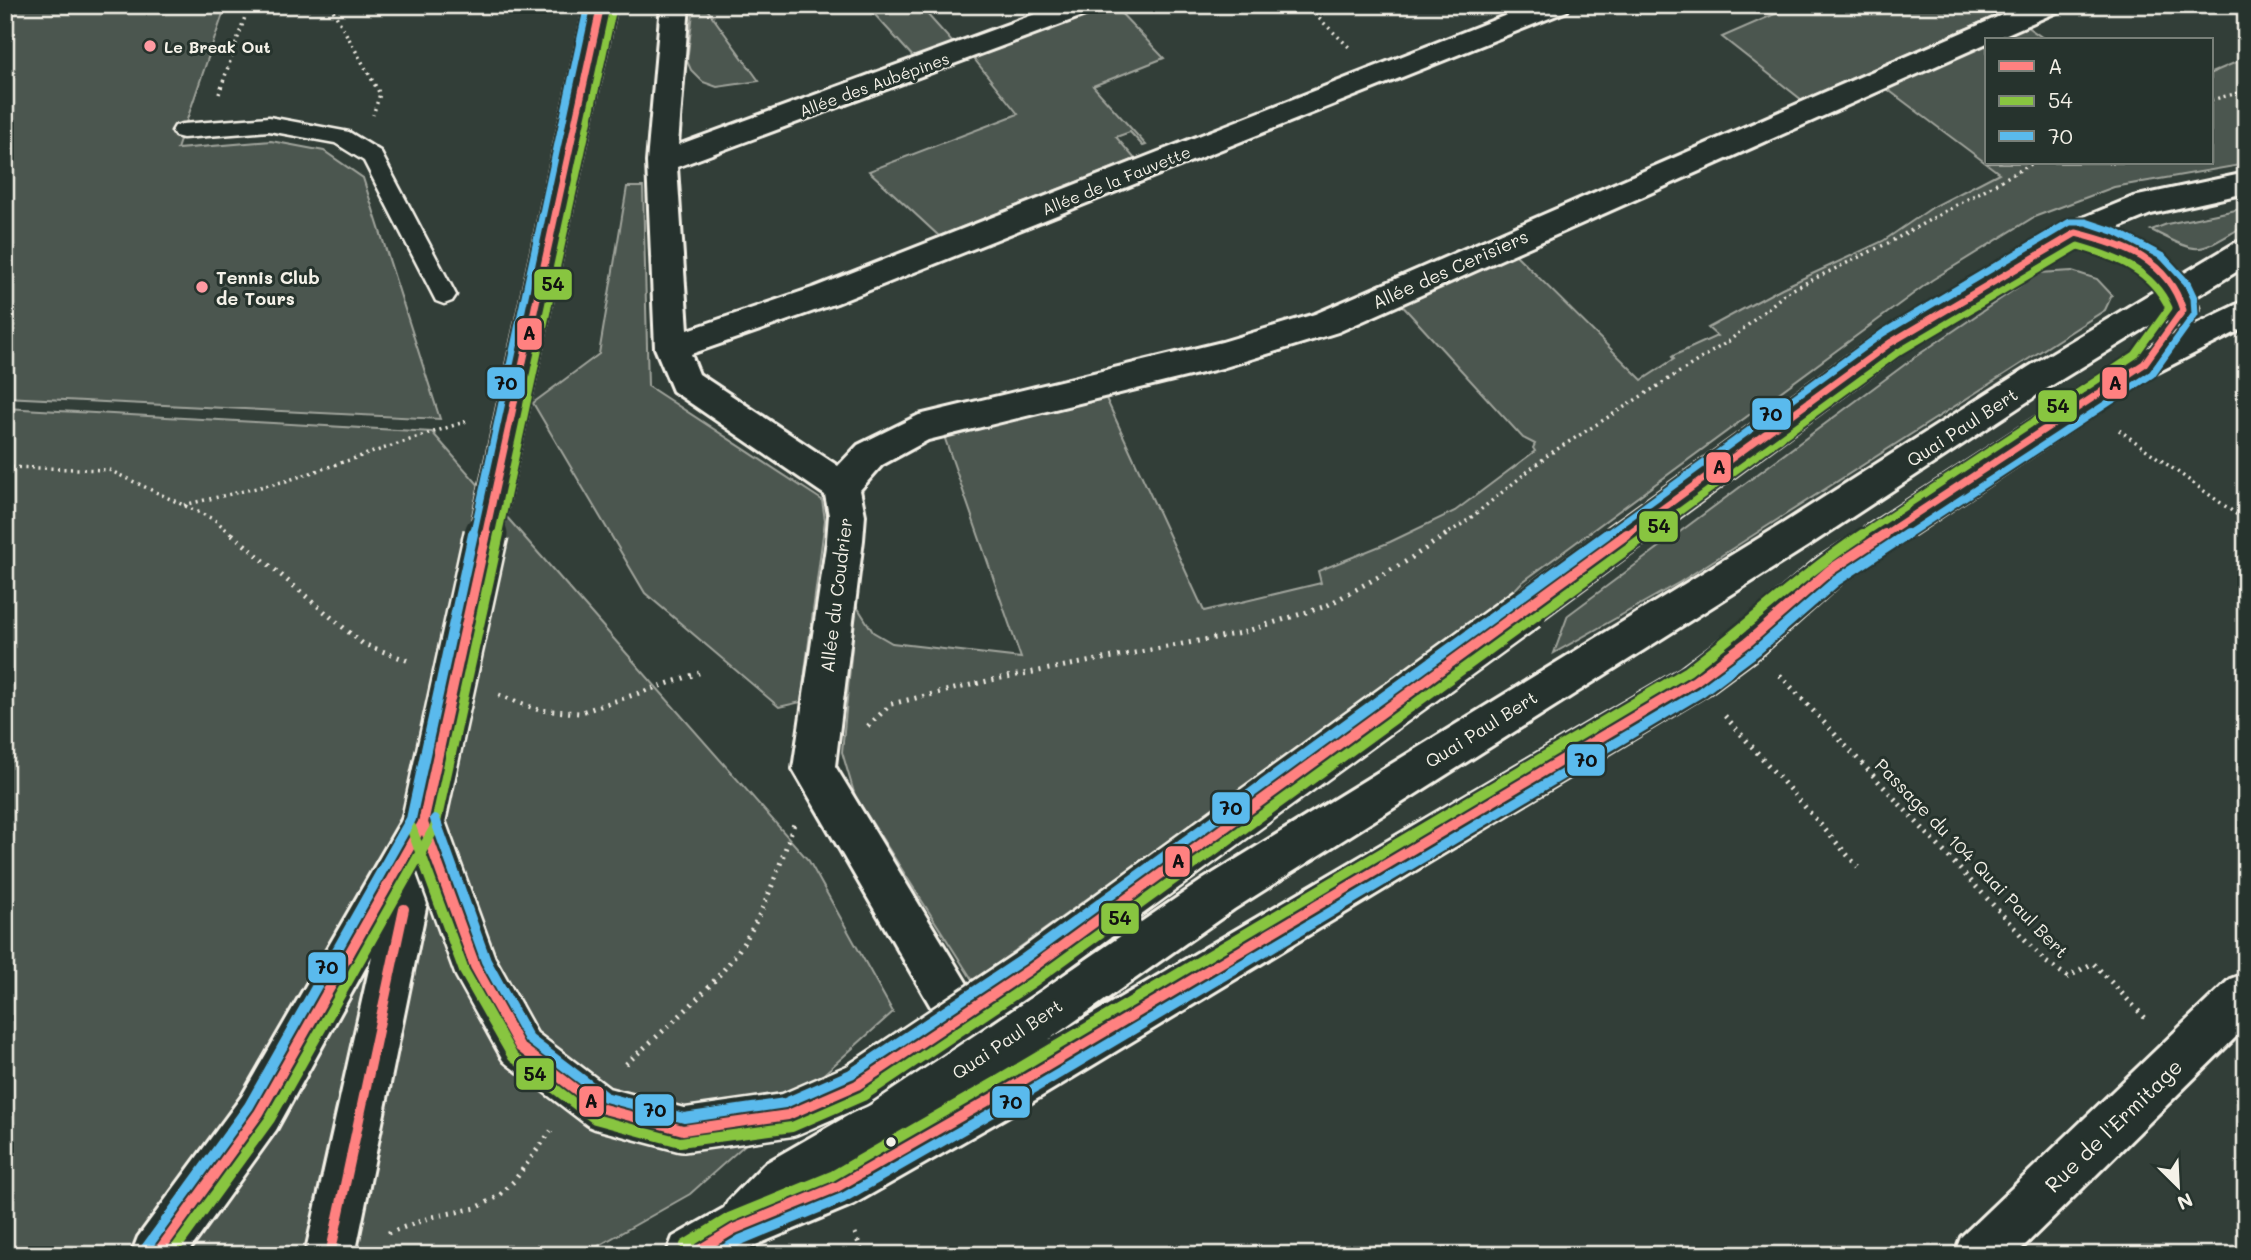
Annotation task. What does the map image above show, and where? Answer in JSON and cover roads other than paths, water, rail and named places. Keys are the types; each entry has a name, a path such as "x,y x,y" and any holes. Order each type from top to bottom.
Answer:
{"main road":[{"path":"330,1255 601,5"},
{"path":"675,5 662,162 672,348 685,382 841,487"},
{"name":"Allée des Aubépines","path":"662,162 1086,5"},
{"name":"Allée de la Fauvette","path":"672,348 826,295 1557,5"},
{"name":"Allée des Cerisiers","path":"841,487 870,456 919,429 1222,355 1326,323 2049,5"},
{"path":"423,823 475,966 520,1047 600,1108 683,1130 788,1115 857,1085 1029,970 1890,343 2076,233 2144,205 2246,183"},
{"path":"2076,233 2110,240 2144,259 2174,285 2183,310 2144,364"},
{"name":"Quai Paul Bert","path":"691,1255 734,1229 836,1187 995,1074 1219,894 2246,251"},
{"name":"Quai Paul Bert","path":"995,1074 1695,681 1749,641 1829,571 2144,364 2246,312"},
{"name":"Allée du Coudrier","path":"841,487 847,515 845,540 814,769 995,1074"},
{"path":"156,1255 259,1113 423,823"},
{"name":"Rue de l'Ermitage","path":"1979,1255 2246,995"}],"lane":[{"path":"183,131 269,124 341,137 372,156 444,295"}],"place":[{"name":"Le Break Out","path":"150,46"},
{"name":"Tennis Club de Tours","path":"202,287"}]}
